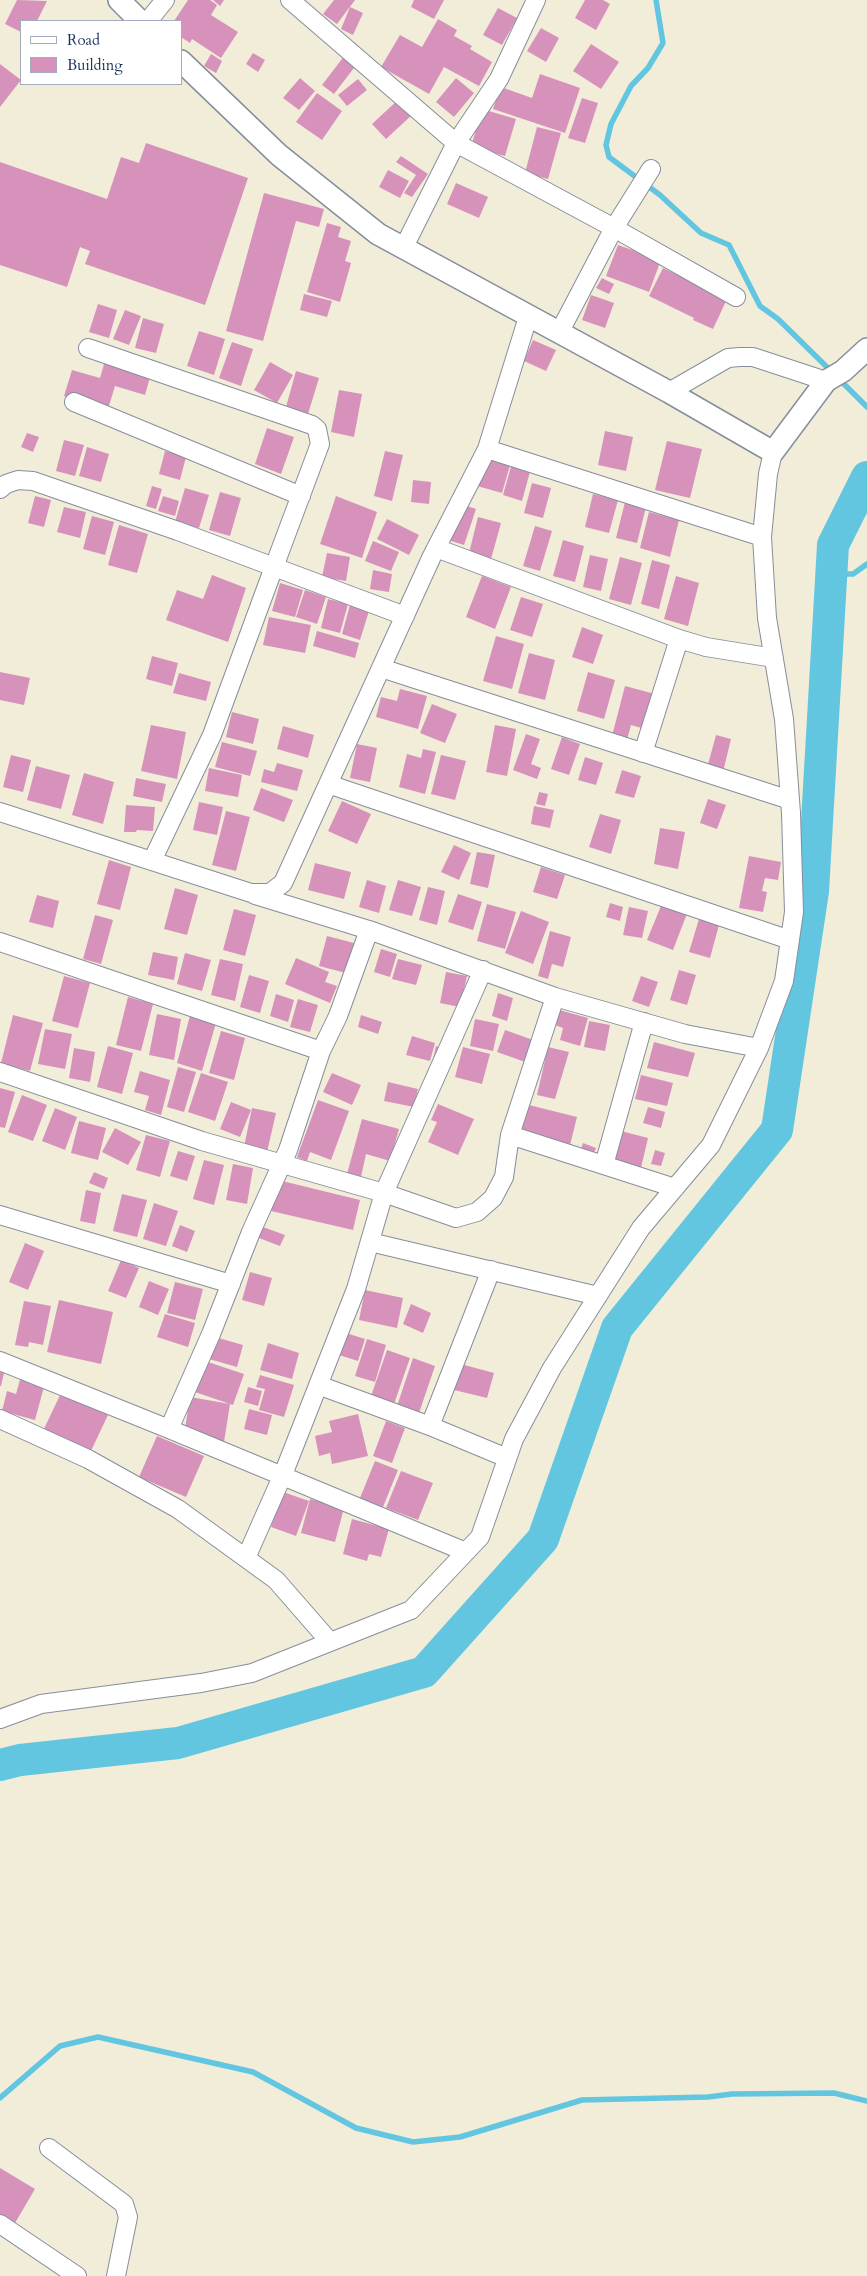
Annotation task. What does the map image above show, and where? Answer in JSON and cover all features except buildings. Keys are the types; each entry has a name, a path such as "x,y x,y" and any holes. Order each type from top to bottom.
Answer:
{"street":[{"path":"119,0 139,20"},
{"path":"149,20 165,0"},
{"path":"290,0 456,143 614,228 736,298"},
{"path":"404,247 456,143 499,79 536,0"},
{"path":"182,62 279,155 365,225 483,289 528,317 669,392 773,452"},
{"path":"559,333 614,228 637,188 651,169"},
{"path":"251,893 270,893 283,883 436,548 487,449 528,317"},
{"path":"88,348 312,425 319,432 320,444 274,566 236,676 212,735 152,861"},
{"path":"0,1719 41,1704 201,1683 252,1673 411,1610 480,1537 514,1439 552,1368 641,1228 711,1145 759,1048 784,981 794,912 790,800 784,719 767,618 762,537 768,474 773,452 832,377 867,349"},
{"path":"669,392 728,358 753,357 832,377"},
{"path":"74,402 301,496"},
{"path":"487,449 762,537"},
{"path":"0,490 6,484 18,480 33,481 178,531 405,616"},
{"path":"436,548 680,639 706,647 774,658"},
{"path":"643,753 680,639"},
{"path":"381,668 790,800"},
{"path":"328,784 790,940"},
{"path":"0,812 369,930 555,997 685,1034 759,1048"},
{"path":"169,1429 231,1284 251,1232 282,1164 321,1051 338,1016 369,930"},
{"path":"0,942 321,1051"},
{"path":"246,1558 282,1478 356,1289 384,1193 483,970"},
{"path":"0,1072 202,1141 384,1193 456,1218 477,1212 493,1198 504,1177 510,1135 555,997"},
{"path":"604,1165 644,1022"},
{"path":"510,1135 675,1188"},
{"path":"0,1215 231,1284"},
{"path":"370,1242 598,1296"},
{"path":"430,1426 490,1270"},
{"path":"0,1361 466,1552"},
{"path":"318,1385 430,1426 507,1458"},
{"path":"0,1419 88,1459 178,1508 276,1580 330,1642"},
{"path":"49,2148 124,2204 128,2218 116,2276"},
{"path":"0,2224 77,2276"}],"waterway":[{"path":"656,0 663,43 648,68 631,86 611,124 606,145 609,157 660,195 701,233 729,245 760,306 778,319 832,372"},
{"path":"838,378 867,407"},
{"path":"0,1765 20,1760 178,1743 424,1672 543,1539 617,1328 777,1130 813,891 833,545 867,477"},
{"path":"831,574 853,574 867,564"},
{"path":"0,2098 60,2046 98,2037 253,2072 356,2128 413,2142 460,2137 582,2100 708,2097 732,2094 834,2093 867,2101"}]}
